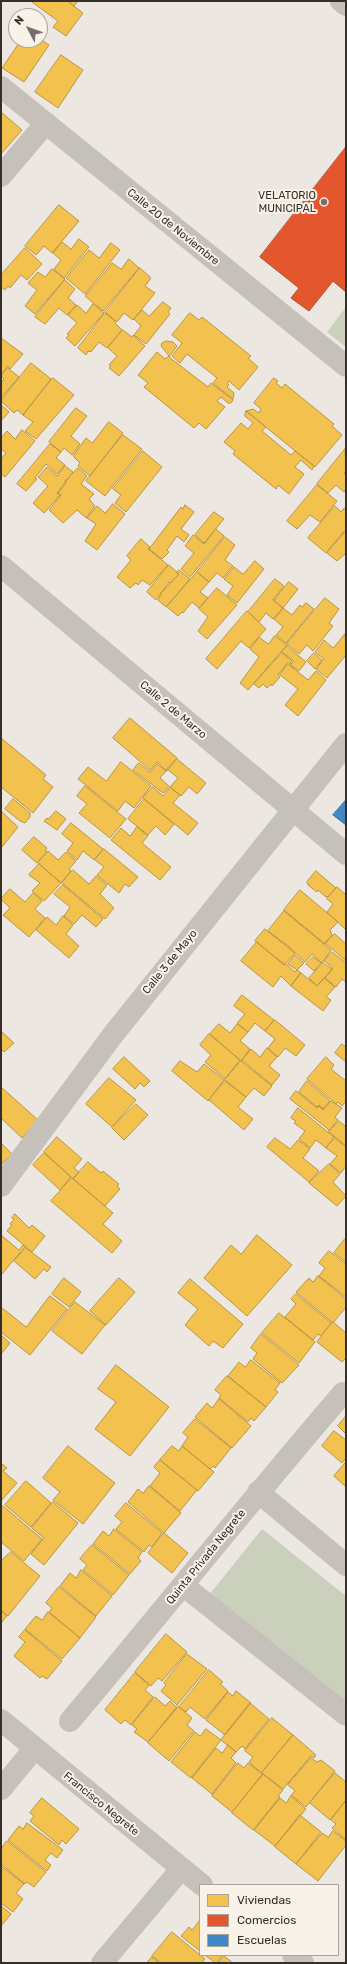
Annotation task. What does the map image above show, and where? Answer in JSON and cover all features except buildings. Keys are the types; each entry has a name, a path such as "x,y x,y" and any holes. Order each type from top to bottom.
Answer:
{"street":[{"path":"341,1 346,5"},
{"name":"Calle 20 de Noviembre","path":"1,87 346,366"},
{"path":"1,176 46,123"},
{"name":"Calle 2 de Marzo","path":"1,566 346,854"},
{"name":"Calle 3 de Mayo","path":"1,1186 112,1036 346,744"},
{"name":"Quinta Privada Negrete","path":"70,1721 184,1586 258,1492 343,1393"},
{"path":"258,1492 346,1565"},
{"path":"184,1586 346,1715"},
{"name":"Francisco Negrete","path":"1,1720 34,1749 201,1884"},
{"path":"1,1789 34,1749"},
{"path":"102,1963 181,1869"},
{"path":"294,1956 303,1963"}],"green space":[{"path":"346,307 346,347 327,332"},
{"path":"262,1529 346,1596 346,1704 209,1595"}],"place":[{"name":"VELATORIO MUNICIPAL","path":"324,202"}]}
